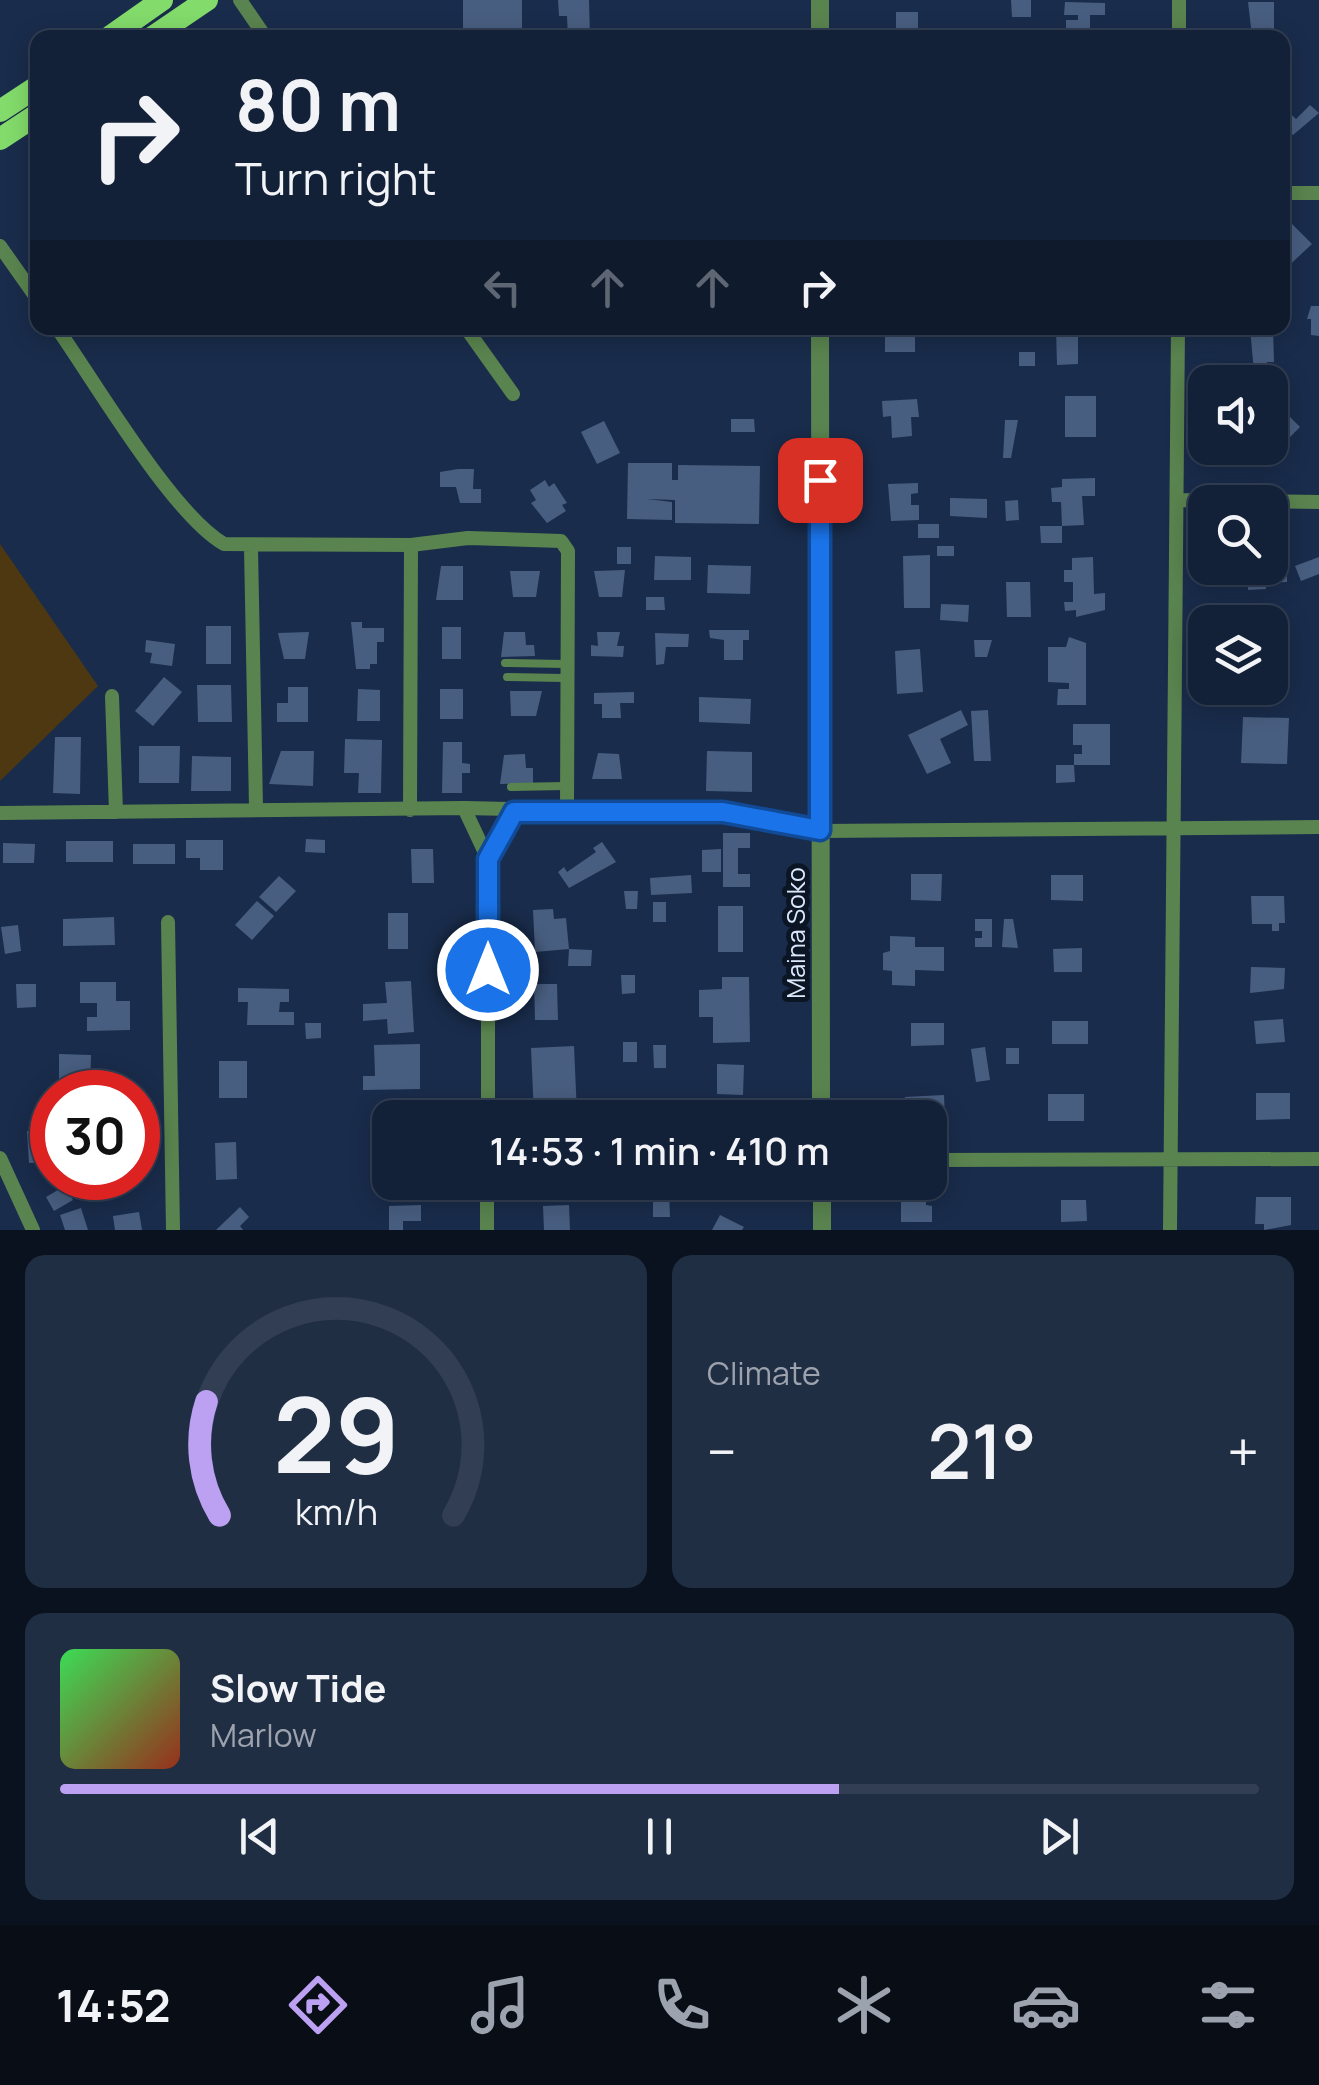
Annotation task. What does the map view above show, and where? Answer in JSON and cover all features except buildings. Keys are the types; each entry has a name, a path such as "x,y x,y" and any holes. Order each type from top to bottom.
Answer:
{"main road":[{"path":"119,30 162,0"},
{"path":"164,30 207,0"},
{"path":"0,111 30,91"},
{"path":"0,139 30,119"}],"street":[{"path":"240,0 261,30"},
{"path":"820,0 820,30"},
{"path":"1179,0 1179,30"},
{"path":"1290,193 1319,193"},
{"path":"0,246 30,289"},
{"path":"62,335 180,505 206,534 224,544 252,548 411,545 468,538 561,540 568,551 564,671 567,810"},
{"path":"471,335 513,394"},
{"name":"Maina Soko","path":"820,335 821,1100"},
{"path":"1170,1230 1178,335"},
{"path":"1178,500 1319,502"},
{"path":"410,810 411,545"},
{"path":"252,548 256,807"},
{"path":"112,696 116,812"},
{"path":"0,813 256,807 464,808 514,812 723,812 820,830 1319,827"},
{"path":"464,808 488,859 488,1100"},
{"path":"488,859 514,812"},
{"path":"168,922 174,1230"},
{"path":"0,1158 33,1230"},
{"path":"947,1160 1319,1159"},
{"path":"487,1230 488,1200"},
{"path":"822,1200 822,1230"}],"lane":[{"path":"505,663 564,671"},
{"path":"506,678 564,671"},
{"path":"511,787 564,786"}],"shaded area":[{"path":"0,544 98,686 0,781"}],"route":[{"path":"488,970 488,859 514,812 723,812 820,830 820,480"}]}
